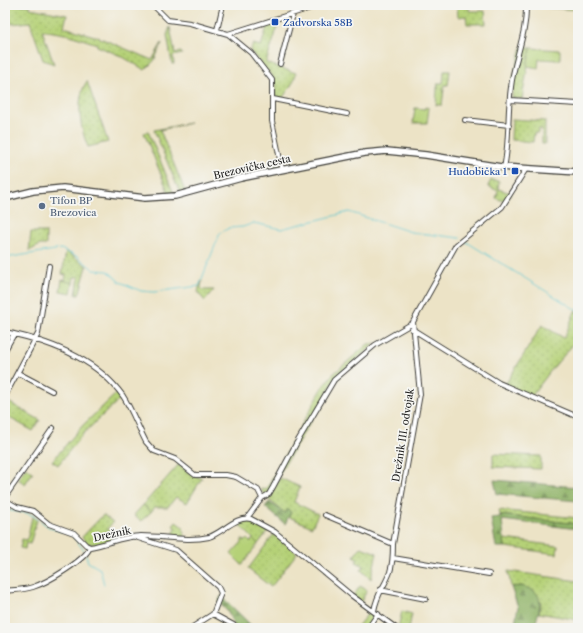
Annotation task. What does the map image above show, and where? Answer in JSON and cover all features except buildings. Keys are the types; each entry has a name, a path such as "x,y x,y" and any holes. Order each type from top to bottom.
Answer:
{"main road":[{"name":"Brezovička cesta","path":"5,198 32,192 63,188 84,189 140,197 165,198 185,194 227,181 282,169 365,153 387,151 426,154 504,168 578,172"}],"street":[{"path":"153,5 168,20 217,30 228,34 251,53 271,76 273,83 272,121 282,169"},
{"path":"217,30 223,5"},
{"path":"228,34 320,5"},
{"path":"504,168 512,78 524,30 526,5"},
{"path":"280,64 293,14"},
{"path":"273,99 347,114"},
{"path":"510,100 578,104"},
{"path":"464,120 509,124"},
{"path":"396,628 351,596 275,532 262,524 247,518 262,498 269,494 274,487 303,431 334,380 375,345 413,322 456,245 502,207 526,169"},
{"path":"5,396 38,334 49,266"},
{"name":"Drežnik III. odvojak","path":"368,628 376,613 380,590 390,571 393,558 393,544 420,394 412,329 413,322"},
{"path":"412,329 499,383 578,417"},
{"path":"5,332 35,340 73,354 108,378 126,402 146,442 151,448 175,459 194,475 226,475 242,480 258,490 262,498"},
{"path":"5,350 14,334"},
{"path":"18,373 52,391"},
{"name":"Drežnik","path":"53,428 5,498 17,507 33,511 49,524 74,533 90,547 135,537 188,539 214,535 247,518"},
{"path":"325,515 393,544"},
{"path":"135,537 176,550 218,587 221,593 212,614 191,628"},
{"path":"5,591 33,587 61,573 85,554 90,547"},
{"path":"393,558 489,574"},
{"path":"380,590 426,599"},
{"path":"212,614 240,628"}],"green space":[{"path":"7,5 30,5 30,8 67,15 64,27 98,37 152,60 162,43 154,61 145,70 121,56 97,46 97,44 70,35 42,30 54,64 43,60 30,22 12,24 8,16"},
{"path":"457,5 482,5 469,7 469,11 485,11 486,24 467,24 466,16 458,17"},
{"path":"578,5 578,10 527,6"},
{"path":"280,20 266,63 296,73 294,81 282,99 275,97 275,83 272,76 250,51 253,44 261,46 268,24"},
{"path":"170,27 175,53 181,52 182,54 173,56 174,64 172,64 167,35"},
{"path":"522,47 531,48 522,99 512,98 513,78"},
{"path":"531,48 560,50 560,60 539,59 538,68 527,66"},
{"path":"444,71 450,71 448,85 445,85 444,89 437,88 438,83 443,83"},
{"path":"87,81 108,142 88,147 85,140 80,114 81,96"},
{"path":"437,88 444,89 442,105 436,105"},
{"path":"425,107 429,108 427,123 413,123 415,108 425,109"},
{"path":"512,119 545,121 545,144 542,144 542,129 539,129 538,133 534,133 533,142 511,140"},
{"path":"190,123 160,130 185,191 180,193 154,130"},
{"path":"148,131 174,194 169,194 144,133"},
{"path":"491,180 499,181 498,189 511,193 505,202 496,198 498,191 488,186"},
{"path":"31,232 46,232 46,245 40,245 29,251"},
{"path":"66,251 87,266 79,295 76,295 79,277 74,277 73,283 65,281 66,275 62,274"},
{"path":"62,280 73,283 71,293 60,291"},
{"path":"202,281 201,288 203,290 214,290 205,301 198,293"},
{"path":"575,311 578,312 578,339 552,369 531,397 505,385 542,325 564,338"},
{"path":"376,343 338,375 268,493 264,495 261,489 266,489 324,385 332,375 368,344"},
{"path":"118,392 122,397 83,434 58,465 52,461 83,425"},
{"path":"5,400 40,420 33,431 6,416 9,412 5,409"},
{"path":"493,454 541,456 541,469 493,467"},
{"path":"179,464 192,475 202,478 187,503 176,497 168,507 155,507 151,512 143,505"},
{"path":"26,467 33,472 25,484 18,479"},
{"path":"280,478 300,487 294,502 318,514 312,527 289,517 291,512 288,510 285,513 267,498"},
{"path":"494,480 578,487 578,501 497,494"},
{"path":"269,502 285,513 288,509 291,512 285,524 265,507"},
{"path":"143,505 151,512 141,521 134,515"},
{"path":"499,510 578,518 578,524 500,515"},
{"path":"103,515 113,522 107,529 120,532 119,539 94,545 87,543 82,537"},
{"path":"500,515 578,524 578,529 502,520 505,547 496,547 491,518 500,517"},
{"path":"32,517 37,520 30,544 26,543 25,549 20,548 22,539 27,540"},
{"path":"245,521 254,522 269,530 258,544 238,523"},
{"path":"176,522 183,527 185,537 172,537 176,528 173,526"},
{"path":"274,534 297,553 271,587 248,569"},
{"path":"242,539 245,541 247,539 250,542 253,539 258,544 242,565 231,554 242,542"},
{"path":"504,539 558,546 557,554 505,547"},
{"path":"361,547 377,553 371,579 361,570 364,566 356,562 358,559 354,556"},
{"path":"508,571 578,581 578,620 539,613 541,602 521,586 511,587"},
{"path":"360,586 367,590 361,602 353,596"},
{"path":"521,586 535,592 539,597 540,602 535,628 518,626 517,628 514,628 518,607 511,587"},
{"path":"221,596 254,628 235,628 228,612 218,602"},
{"path":"370,611 376,614 367,628 356,628"},
{"path":"402,611 412,614 409,628 398,628"}],"waterway":[{"path":"249,174 278,166 278,163"},
{"path":"226,179 232,178"},
{"path":"5,258 61,249 78,257 94,270 108,271 120,282 141,291 154,292 199,286 220,233 229,228 243,227 254,223 281,229 349,212 411,232 460,238"},
{"path":"465,241 578,311"},
{"path":"5,510 27,513 34,516 50,528 72,534 85,552"},
{"path":"86,555 88,562 100,569 104,584"}],"place":[{"name":"Zadvorska 58B","path":"275,22"},
{"name":"Hudobička 1","path":"515,171"},
{"name":"Tifon BP Brezovica","path":"42,206"}]}
